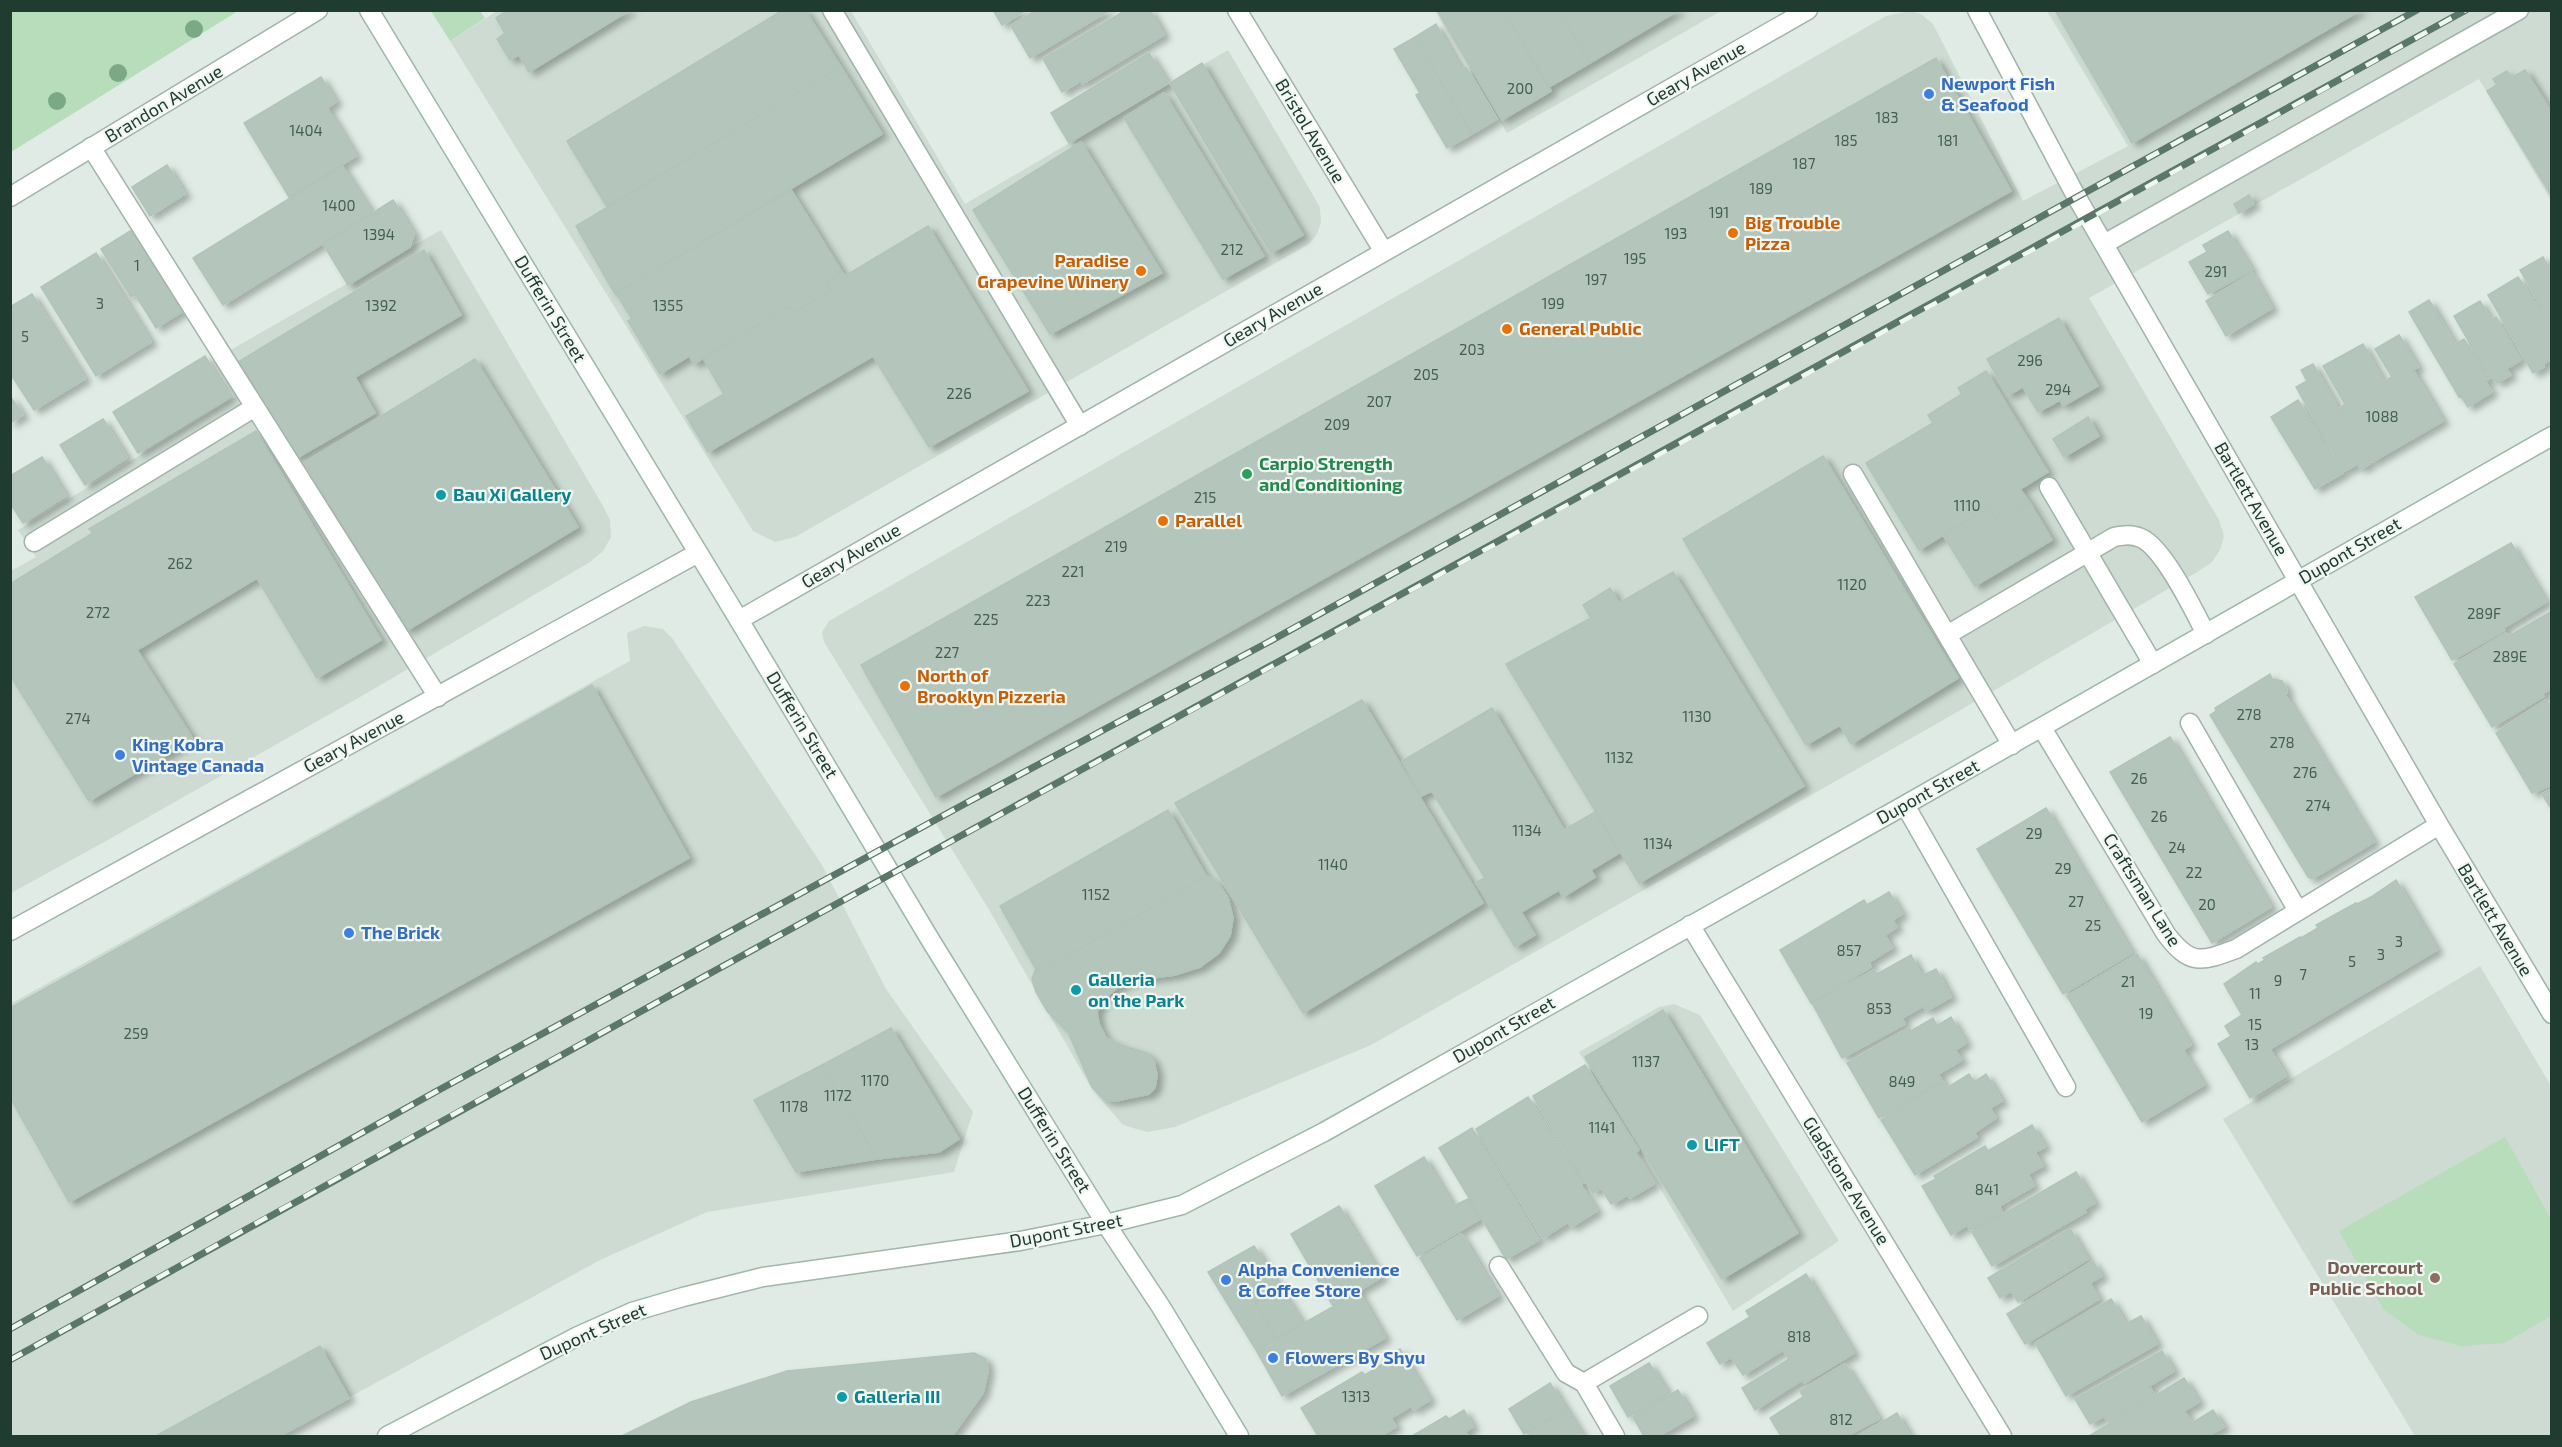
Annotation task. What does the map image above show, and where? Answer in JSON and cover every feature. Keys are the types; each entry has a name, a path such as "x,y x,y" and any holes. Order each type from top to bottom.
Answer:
{"street":[{"name":"Brandon Avenue","path":"10,197 318,10"},
{"name":"Dufferin Street","path":"369,10 931,941 1106,1224 1161,1307 1239,1437"},
{"path":"832,10 1080,426"},
{"name":"Bristol Avenue","path":"1237,10 1384,252"},
{"name":"Geary Avenue","path":"739,620 1808,10"},
{"name":"Bartlett Avenue","path":"1977,10 2104,244 2439,825 2552,1014"},
{"path":"2104,244 2520,10"},
{"path":"91,147 438,697"},
{"path":"34,542 255,407"},
{"name":"Dupont Street","path":"387,1437 578,1336 632,1312 683,1297 763,1277 1020,1240 1106,1224 1182,1205 1324,1132 1689,925 1905,806 2552,436"},
{"path":"1853,474 2012,745"},
{"path":"2049,487 2153,664"},
{"path":"1947,635 2114,537 2127,535 2141,538 2152,544 2180,585 2206,633"},
{"name":"Geary Avenue","path":"10,931 698,554"},
{"path":"2190,723 2298,911"},
{"name":"Craftsman Lane","path":"2042,728 2177,949 2191,959 2214,957 2236,949 2439,825"},
{"path":"1905,806 2066,1087"},
{"name":"Gladstone Avenue","path":"1689,925 2002,1437"},
{"path":"1498,1266 1566,1373 1584,1383 1614,1437"},
{"path":"1584,1383 1698,1316"}],"shaded area":[{"path":"497,11 851,11 965,204 1228,50 1313,195 1320,208 1321,222 1317,234 1309,244 795,537 775,542 753,531 450,41"},
{"path":"1435,11 1721,11 1507,133"},
{"path":"1911,11 1921,14 1933,24 2023,201 2128,146 2047,11 2551,11 2551,200 2479,79 2089,298 2219,520 2224,536 2220,550 2212,562 1945,719 1371,1045 1175,1127 1147,1132 1123,1125 1092,1089 988,908 824,642 822,632 829,621 1886,16"},
{"path":"441,230 603,506 610,520 611,537 603,551 590,562 367,693 11,893 11,571 36,557 18,530 235,397 213,360"},
{"path":"644,626 663,629 672,638 822,865 886,989 973,1112 954,1172 707,1212 600,1260 279,1436 11,1436 10,1004 630,661 627,633"},
{"name":"Dovercourt Public School","path":"2480,966 2551,1086 2551,1436 2415,1436 2223,1119"},
{"name":"LIFT","path":"1674,1004 1700,1015 1839,1241 1733,1311 1579,1052 1659,1007"}],"green space":[{"path":"11,10 238,10 238,11 11,152"},
{"path":"431,11 480,11 485,18 450,41"},
{"path":"2505,1137 2551,1219 2551,1316 2504,1343 2461,1346 2419,1335 2384,1310 2339,1231"}],"building":[{"path":"508,10 630,10 529,72 519,55 510,60 497,39 505,33 496,18"},
{"path":"783,10 805,10 841,67 607,207 567,141"},
{"path":"993,10 1026,10 1002,25"},
{"path":"1036,10 1110,10 1030,58 1011,26"},
{"path":"1126,10 1150,10 1164,35 1082,84 1081,81 1062,92 1043,59"},
{"path":"1437,10 1503,10 1551,91 1502,120"},
{"path":"1503,10 1559,10 1590,63 1549,87"},
{"path":"1559,10 1679,10 1590,63"},
{"path":"2055,10 2361,10 2132,143"},
{"path":"1436,24 1462,70 1466,67 1497,119 1472,134 1415,37"},
{"path":"1415,37 1472,134 1447,148 1416,95 1420,93 1394,49"},
{"path":"1149,53 1168,83 1069,143 1051,113"},
{"path":"1936,58 2011,191 936,797 861,665"},
{"path":"1202,63 1303,235 1271,253 1170,83"},
{"path":"841,67 882,134 615,294 576,226"},
{"path":"2525,70 2552,113 2552,196 2487,91 2497,85 2493,79 2507,71 2511,78"},
{"path":"321,77 336,102 327,108 356,156 289,197 244,123"},
{"path":"1164,93 1264,256 1223,279 1124,118"},
{"path":"1081,142 1162,273 1050,334 973,210"},
{"path":"167,165 185,194 150,216 132,187"},
{"path":"342,166 372,213 223,305 193,258"},
{"path":"791,190 842,272 826,282 832,290 794,313 789,306 694,364 689,356 660,374 628,321 632,319 616,293"},
{"path":"2249,195 2254,204 2239,213 2234,204"},
{"path":"393,200 414,234 410,247 348,285 323,244"},
{"path":"928,226 1028,391 929,447 873,356 708,452 686,416 724,394 703,358 789,306 794,313 832,290 826,282 842,272 845,276"},
{"path":"135,228 183,311 156,328 135,294 131,297 101,249"},
{"path":"2228,231 2252,270 2208,294 2189,262 2207,252 2203,245"},
{"path":"424,250 461,315 355,377 375,413 295,459 238,362"},
{"path":"96,253 151,342 96,376 41,287"},
{"path":"2543,257 2552,273 2552,325 2520,270"},
{"path":"2252,273 2272,308 2226,336 2206,301"},
{"path":"2518,277 2552,328 2552,359 2533,373 2488,295"},
{"path":"32,294 85,379 34,410 10,373 10,307"},
{"path":"2429,300 2455,344 2464,339 2488,380 2485,381 2492,392 2468,407 2461,396 2459,397 2409,312"},
{"path":"2480,301 2491,320 2496,317 2521,360 2506,369 2511,375 2497,383 2493,377 2490,378 2454,316"},
{"path":"2059,318 2098,386 2063,406 2060,400 2038,412 2023,387 2008,395 1987,359"},
{"path":"2399,335 2418,367 2413,370 2443,421 2372,462 2340,408 2345,404 2323,366 2363,344 2384,382 2392,377 2375,349"},
{"path":"205,356 230,397 138,453 113,412"},
{"name":"Bau Xi Gallery","path":"475,359 578,527 406,631 304,463"},
{"path":"2313,364 2370,464 2360,469 2358,464 2344,471 2296,387 2307,381 2301,370"},
{"path":"1986,371 2048,472 2020,489 2030,503 1998,522 1989,507 1919,550 1866,463 1933,423 1928,415 1962,394 1958,388"},
{"path":"10,396 23,415 10,423"},
{"path":"2298,400 2343,473 2315,489 2271,417"},
{"path":"2088,417 2099,436 2064,457 2053,439"},
{"path":"103,419 127,458 85,485 60,445"},
{"path":"256,431 381,640 317,678 257,578 137,650 193,739 89,801 10,675 10,584 93,533 89,529"},
{"path":"1823,456 1958,678 1851,744 1840,725 1806,745 1683,539"},
{"path":"42,457 66,496 23,523 10,503 10,476"},
{"path":"2030,503 2052,540 1975,586 1943,535 1989,507 1998,522"},
{"path":"2511,543 2546,602 2503,628 2505,630 2452,660 2415,597"},
{"path":"1673,572 1804,786 1639,883 1506,664 1591,618 1583,605 1610,588 1619,603"},
{"path":"2552,611 2552,688 2542,694 2544,696 2492,727 2454,664 2506,633 2509,636"},
{"path":"2270,674 2272,679 2282,681 2287,690 2286,696 2374,842 2312,879 2308,877 2210,715 2216,711 2215,708"},
{"name":"The Brick","path":"592,685 689,858 69,1202 10,1097 10,1008"},
{"path":"1362,700 1483,903 1303,1013 1175,803"},
{"path":"2546,700 2549,704 2552,703 2552,785 2532,793 2496,733"},
{"path":"1492,708 1564,830 1595,812 1619,853 1591,870 1595,877 1563,897 1559,890 1521,912 1535,935 1515,947 1476,882 1485,878 1432,791 1421,796 1402,761"},
{"path":"2170,737 2271,907 2212,943 2110,772"},
{"path":"2552,789 2552,810 2542,794"},
{"path":"2046,808 2132,953 2063,994 1977,849"},
{"path":"1168,810 1206,876 1038,973 1000,906"},
{"name":"Galleria on the Park","path":"1206,876 1217,882 1228,898 1233,918 1230,936 1219,953 1200,967 1175,975 1131,981 1118,987 1102,1001 1097,1012 1099,1024 1106,1038 1146,1053 1154,1061 1157,1075 1155,1088 1149,1094 1116,1101 1105,1100 1092,1087 1068,1032 1047,1011 1036,992 1032,979 1036,968 1038,973"},
{"path":"2396,880 2437,950 2270,1049 2286,1076 2250,1098 2218,1044 2231,1036 2225,1026 2242,1015 2224,984 2256,962 2258,964 2265,960 2263,958 2318,928 2316,925 2371,897"},
{"path":"1889,892 1902,914 1893,920 1897,927 1885,935 1892,948 1869,962 1871,967 1811,1003 1780,950 1864,900 1867,905"},
{"path":"2137,954 2191,1045 2183,1050 2204,1085 2142,1122 2067,996"},
{"path":"1911,955 1922,976 1936,969 1951,997 1926,1011 1923,1006 1902,1018 1905,1024 1842,1058 1812,1003 1874,970 1877,974"},
{"name":"LIFT","path":"1663,1010 1798,1233 1722,1279 1585,1057"},
{"path":"1951,1017 1966,1043 1955,1050 1962,1060 1938,1074 1942,1081 1879,1118 1847,1063 1909,1028 1911,1031 1933,1018 1937,1026"},
{"path":"891,1028 959,1139 939,1152 877,1159 822,1065"},
{"path":"822,1065 877,1159 796,1172 754,1100"},
{"path":"1585,1065 1639,1150 1635,1152 1654,1184 1630,1198 1628,1195 1611,1204 1601,1188 1593,1193 1586,1182 1584,1183 1533,1096"},
{"path":"1969,1074 1974,1082 1986,1074 2002,1101 1990,1108 1996,1118 1974,1133 1977,1137 1915,1175 1881,1120 1943,1081 1947,1088"},
{"path":"1528,1097 1583,1183 1581,1185 1597,1211 1571,1227 1568,1222 1543,1238 1476,1129"},
{"path":"2032,1125 2045,1147 2035,1152 2043,1166 2028,1174 2034,1186 1999,1206 2002,1212 1970,1230 1967,1225 1951,1235 1922,1186 1936,1179 1934,1176 1985,1146 1988,1151"},
{"path":"1472,1128 1539,1240 1506,1259 1439,1148"},
{"path":"1424,1157 1453,1206 1468,1199 1480,1219 1417,1256 1375,1186"},
{"path":"2076,1172 2095,1203 2084,1209 2086,1212 1992,1266 1972,1232"},
{"path":"1339,1206 1382,1277 1333,1306 1291,1234"},
{"path":"2070,1229 2088,1259 2018,1302 2011,1291 2000,1298 1988,1278"},
{"path":"1461,1234 1498,1296 1457,1320 1420,1258"},
{"path":"1254,1246 1303,1324 1277,1339 1229,1260"},
{"path":"1229,1260 1277,1339 1256,1350 1208,1272"},
{"path":"2093,1261 2102,1276 2090,1283 2099,1299 2025,1344 2007,1314"},
{"path":"1806,1274 1854,1353 1804,1383 1802,1380 1755,1410 1742,1388 1789,1359 1783,1350 1743,1375 1731,1357 1720,1364 1707,1343 1750,1317 1746,1311"},
{"path":"1359,1292 1385,1338 1282,1396 1256,1350"},
{"path":"2111,1299 2126,1324 2141,1316 2157,1344 2066,1396 2035,1343"},
{"path":"320,1346 349,1398 280,1436 156,1436"},
{"path":"1400,1349 1430,1400 1414,1410 1411,1406 1391,1418 1396,1427 1380,1436 1318,1436 1301,1408 1362,1372 1365,1375 1386,1362 1384,1358"},
{"path":"2162,1351 2174,1371 2149,1386 2154,1394 2108,1422 2104,1416 2090,1424 2075,1399"},
{"name":"Galleria III","path":"974,1353 986,1359 988,1371 983,1393 952,1436 622,1436 691,1402 787,1371"},
{"path":"1649,1363 1668,1393 1628,1417 1610,1386"},
{"path":"1845,1364 1879,1419 1846,1436 1781,1436 1770,1418 1803,1397 1800,1391"},
{"path":"2184,1378 2199,1402 2184,1411 2192,1423 2213,1410 2224,1427 2208,1436 2089,1436"},
{"path":"1550,1383 1566,1409 1524,1434 1509,1409"},
{"path":"1678,1390 1693,1416 1659,1436 1644,1436 1633,1417"},
{"path":"1566,1409 1583,1436 1531,1436 1528,1432"},
{"path":"1464,1410 1473,1427 1465,1432 1468,1436 1412,1436 1446,1416 1449,1419"},
{"path":"1897,1413 1910,1436 1858,1436"}],"railway":[{"path":"10,1329 437,1091 970,801 1263,645 2417,10"},
{"path":"10,1360 2466,10"}],"place":[{"name":"Newport Fish & Seafood","path":"1929,94"},
{"name":"Big Trouble Pizza","path":"1733,233"},
{"name":"Paradise Grapevine Winery","path":"1141,271"},
{"name":"General Public","path":"1507,329"},
{"name":"Carpio Strength and Conditioning","path":"1247,474"},
{"name":"Bau Xi Gallery","path":"441,495"},
{"name":"Parallel","path":"1163,521"},
{"name":"North of Brooklyn Pizzeria","path":"905,686"},
{"name":"King Kobra Vintage Canada","path":"120,755"},
{"name":"The Brick","path":"349,933"},
{"name":"Galleria on the Park","path":"1076,990"},
{"name":"LIFT","path":"1692,1145"},
{"name":"Dovercourt Public School","path":"2435,1278"},
{"name":"Alpha Convenience & Coffee Store","path":"1226,1280"},
{"name":"Flowers By Shyu","path":"1273,1358"},
{"name":"Galleria III","path":"842,1397"}]}
